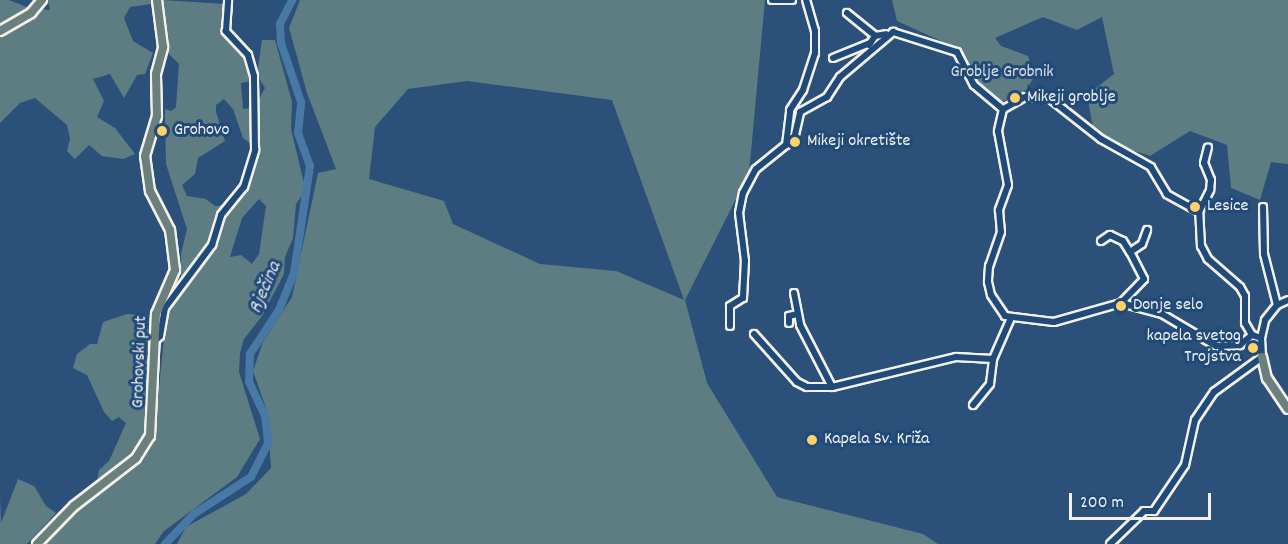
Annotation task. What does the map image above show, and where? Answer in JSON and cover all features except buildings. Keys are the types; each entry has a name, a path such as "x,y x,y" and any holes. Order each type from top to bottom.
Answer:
{"main road":[{"path":"0,31 32,14 42,0"},
{"name":"Grohovski put","path":"38,544 74,506 142,451 154,418 156,314 174,270 170,230 150,191 145,156 157,116 156,74 163,48 157,0"},
{"path":"1262,357 1267,378 1288,409"}],"street":[{"path":"155,341 160,336 165,308 212,245 221,215 244,187 255,150 254,76 248,55 226,31 228,0"},
{"path":"772,0 792,0"},
{"path":"786,145 790,110 808,77 816,46 806,0"},
{"path":"847,13 875,36"},
{"path":"730,326 730,306 743,298 744,290 745,261 739,213 743,193 756,169 794,140 800,112 827,97 840,76 887,34"},
{"path":"861,59 875,36 906,34 957,52 974,85 1003,109"},
{"path":"833,58 870,43"},
{"path":"1101,242 1110,235 1123,241 1144,279 1121,303 1054,322 1010,320 1000,310 988,282 988,266 1001,232 999,210 1008,185 998,131 1003,109 1025,97 1049,98 1101,139 1151,167 1167,194 1199,212"},
{"path":"1208,147 1204,163 1211,180 1210,190 1199,212 1201,246 1208,259 1240,287 1245,296 1245,323 1252,334 1261,338"},
{"path":"1263,207 1264,254 1277,305"},
{"path":"1130,252 1142,244 1147,230"},
{"path":"794,293 797,314 807,343 832,387"},
{"path":"1110,544 1144,511 1154,511 1185,465 1195,420 1214,392 1262,357 1261,338 1265,320 1277,305 1288,300"},
{"path":"1121,303 1162,314 1215,346 1240,345 1252,334"},
{"path":"789,323 789,316 797,314"},
{"path":"973,405 990,384 993,359 1010,320"},
{"path":"754,334 797,382 807,387 832,387 956,357 993,359"}],"green space":[{"path":"0,0 9,0 29,8 0,24"},
{"path":"48,0 151,0 151,4 130,7 124,18 133,41 153,53 145,74 137,75 124,98 110,74 93,79 104,101 97,117 115,128 135,154 123,159 102,156 89,145 75,159 67,151 70,139 67,125 35,98 20,103 0,123 0,35 41,9 50,10"},
{"path":"162,0 225,4 222,32 245,57 251,73 251,81 241,83 243,109 252,108 251,144 243,138 233,109 224,99 216,105 216,112 225,141 198,158 195,174 182,185 187,196 206,199 215,206 224,205 217,213 213,238 196,257 186,277 181,279 181,254 187,229 166,164 165,118 165,109 171,111 176,107 179,64 167,52"},
{"path":"300,0 765,0 749,173 685,300 707,383 777,497 923,534 938,544 177,544 186,527 246,494 271,468 267,411 253,371 263,342 292,297 318,173 336,169 307,93 289,28","holes":["467,81 612,100 684,300 616,271 540,264 453,224 444,201 369,179 375,127 408,89"]},
{"name":"Groblje Grobnik","path":"892,0 1288,0 1288,164 1271,162 1260,200 1231,188 1227,145 1190,131 1150,156 1095,138 1087,95 1114,74 1102,17 1077,30 1043,17 995,38 1001,46 1028,56 1034,76 1027,90 999,103 975,84 961,50 897,21"},
{"path":"262,40 275,40 292,102 291,129 304,183 303,194 296,204 293,238 285,257 284,274 262,316 244,339 240,353 239,372 260,439 237,477 164,531 155,544 44,544 77,508 140,458 154,437 166,318 197,265 214,246 224,215 243,195 258,152 258,101 265,88 257,75","holes":["259,199 266,206 259,254 252,264 241,255 230,257 242,218"]},
{"path":"127,314 147,315 150,342 145,433 127,460 97,481 99,470 109,461 126,423 119,417 112,421 104,412 87,375 73,368 77,354 90,344 97,344 103,322"},
{"path":"18,479 34,486 46,506 56,513 27,544 0,544 0,497 1,523"}],"waterway":[{"name":"Rječina","path":"165,544 194,514 251,477 268,443 265,416 249,382 250,354 279,310 294,273 310,166 298,133 301,102 281,43 280,24 292,0"}],"place":[{"name":"Mikeji groblje","path":"1015,98"},
{"name":"Grohovo","path":"162,131"},
{"name":"Mikeji okretište","path":"795,142"},
{"name":"Lesice","path":"1195,207"},
{"name":"Donje selo","path":"1121,306"},
{"name":"kapela svetog Trojstva","path":"1253,348"},
{"name":"Kapela Sv. Križa","path":"812,440"}]}
